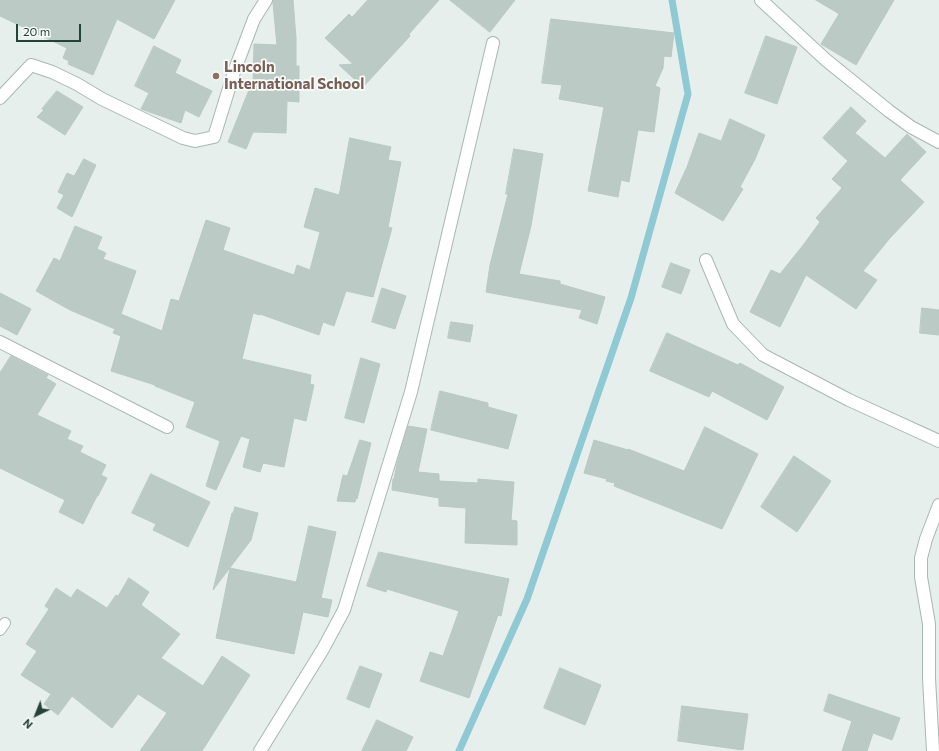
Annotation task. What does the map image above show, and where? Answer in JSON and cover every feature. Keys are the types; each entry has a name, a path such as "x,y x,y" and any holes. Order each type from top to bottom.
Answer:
{"street":[{"path":"0,98 31,65 52,72 77,84 102,99 183,138 195,141 214,137 234,72 254,19 266,0"},
{"path":"761,0 826,60 883,106 911,127 939,142"},
{"path":"260,751 323,649 344,610 411,392 493,43"},
{"path":"706,260 733,324 763,355 849,400 939,441"},
{"path":"0,342 167,427"},
{"path":"933,751 929,678 929,624 920,577 921,558 926,539 939,505"}],"building":[{"path":"0,0 175,0 154,39 117,19 93,75 68,64 69,61 63,58 67,48 0,16"},
{"path":"273,0 293,0 296,38 296,66 299,66 299,102 287,101 286,133 253,132 246,149 228,142 251,85 253,85 254,44 277,45"},
{"path":"368,0 439,0 409,34 410,36 363,87 339,65 353,64 325,38 349,14 352,17"},
{"path":"450,0 515,0 490,32"},
{"path":"816,0 894,0 856,65 821,44 839,14"},
{"path":"551,19 674,33 671,57 664,56 663,68 655,86 660,88 654,132 638,130 629,182 621,180 618,197 588,191 604,107 559,99 562,85 542,83"},
{"path":"766,36 797,47 777,104 745,93"},
{"path":"154,46 181,60 175,73 212,91 199,117 185,110 181,123 141,109 149,93 135,86"},
{"path":"57,91 83,107 65,135 37,117 44,110 42,109"},
{"path":"851,107 866,121 855,133 885,158 907,134 926,152 900,180 924,202 890,238 863,271 877,280 856,309 806,275 780,327 750,312 771,270 780,274 820,222 816,218 842,188 832,179 848,161 823,138"},
{"path":"730,119 765,135 755,159 740,187 743,189 723,221 675,193 687,167 699,133 721,141"},
{"path":"350,138 391,147 388,160 401,162 388,227 392,228 373,297 346,291 334,326 323,322 319,335 260,314 253,313 242,359 311,375 310,384 314,385 306,421 294,418 284,467 263,463 260,472 243,467 250,439 241,436 216,490 206,486 220,441 186,427 195,402 155,385 111,371 121,336 113,333 115,329 70,310 36,291 54,258 60,261 75,226 102,237 97,249 106,253 103,259 136,271 121,314 162,331 171,299 179,301 206,220 230,228 223,250 294,275 297,265 310,270 320,232 304,227 315,188 339,195"},
{"path":"514,149 543,154 531,226 519,274 560,281 560,284 605,297 597,324 579,318 582,310 486,292 490,265 508,194 506,194"},
{"path":"84,159 96,165 72,217 57,208 64,195 58,192 67,173 74,176"},
{"path":"671,263 690,270 681,294 662,287"},
{"path":"382,288 406,296 395,329 372,322"},
{"path":"0,293 31,309 17,335 0,326"},
{"path":"922,308 939,310 939,335 920,333"},
{"path":"451,322 473,325 470,342 448,338"},
{"path":"667,333 738,365 740,363 784,387 767,420 712,391 709,397 650,371"},
{"path":"11,356 48,375 46,378 56,384 37,415 71,431 67,439 83,446 80,452 106,465 101,475 107,478 83,524 59,512 65,500 0,468 0,373"},
{"path":"361,358 380,364 364,423 345,418"},
{"path":"440,391 488,403 488,407 517,415 508,449 431,430"},
{"path":"408,426 427,429 418,472 439,474 439,481 478,483 478,479 514,482 511,520 517,521 517,545 465,543 466,508 439,506 439,498 392,490 393,479"},
{"path":"705,427 758,454 722,529 614,486 615,483 606,481 607,479 584,473 594,440 628,449 684,471"},
{"path":"360,440 371,443 357,499 356,498 355,502 337,501 343,475 347,476"},
{"path":"794,456 831,481 797,532 761,507"},
{"path":"151,474 210,502 188,547 153,530 156,524 132,513"},
{"path":"235,507 258,513 251,540 213,590 232,513"},
{"path":"309,526 336,532 321,598 332,600 328,617 303,612 294,654 216,638 230,568 296,582"},
{"path":"379,552 509,579 501,616 498,615 469,698 420,681 430,652 443,656 459,611 387,589 386,592 367,586"},
{"path":"129,578 149,592 141,605 180,634 161,658 203,686 222,656 250,675 202,751 140,751 167,713 138,694 112,728 72,696 58,715 44,704 51,694 21,675 37,651 26,644 49,609 45,606 56,588 71,598 77,589 107,608 116,595 118,596"},
{"path":"360,666 382,674 369,708 347,699"},
{"path":"560,668 601,685 585,725 544,708"},
{"path":"829,694 900,718 892,740 873,733 867,751 842,751 852,721 824,711"},
{"path":"682,706 748,714 743,750 678,741"},
{"path":"377,720 413,737 406,751 362,751"}],"waterway":[{"path":"459,751 527,599 631,298 688,94 672,0"}],"place":[{"name":"Lincoln International School","path":"216,76"}]}
